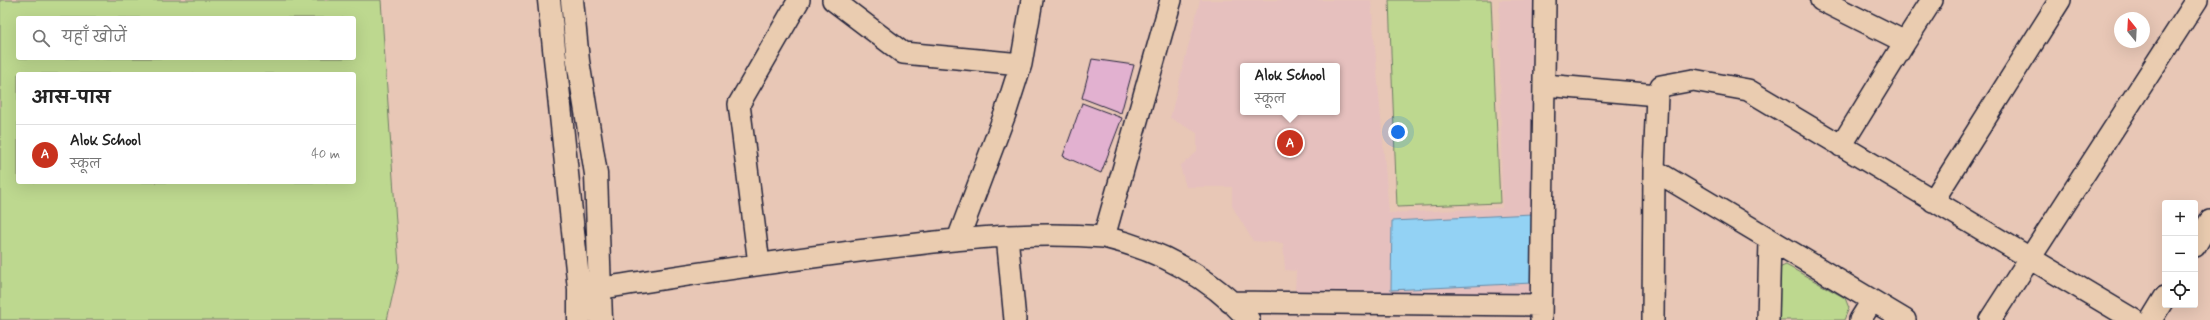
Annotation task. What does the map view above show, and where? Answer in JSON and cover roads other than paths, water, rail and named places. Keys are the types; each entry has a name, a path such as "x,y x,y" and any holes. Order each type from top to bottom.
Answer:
{"main road":[{"path":"549,0 579,288 579,320"},
{"path":"572,0 578,61 596,174 601,320"}],"street":[{"path":"759,264 740,104 799,0"},
{"path":"833,0 903,53 1021,64"},
{"path":"958,239 1005,114 1021,64 1032,0"},
{"path":"1104,237 1171,0"},
{"path":"1230,302 1541,312 1545,0"},
{"path":"1821,0 1905,42"},
{"path":"1841,146 1932,0"},
{"path":"1933,201 2060,0"},
{"path":"1990,320 2028,258 2196,0"},
{"path":"1653,320 1654,170 1657,95 1661,86 1693,80 1748,90 2134,320"},
{"path":"1545,84 1657,95"},
{"path":"1654,170 1905,320"},
{"path":"2198,241 2210,220"},
{"path":"601,288 759,264 958,239 1007,236 1072,235 1104,237 1135,244 1159,255 1188,270 1214,287 1249,320"},
{"path":"1007,236 1015,320"},
{"path":"1768,320 1770,240"},
{"path":"1860,320 1872,301"},
{"path":"2151,320 2162,302"}],"water":[{"path":"1532,214 1532,283 1391,290 1392,221"}],"place":[{"name":"Alok School","path":"1290,143"}]}
